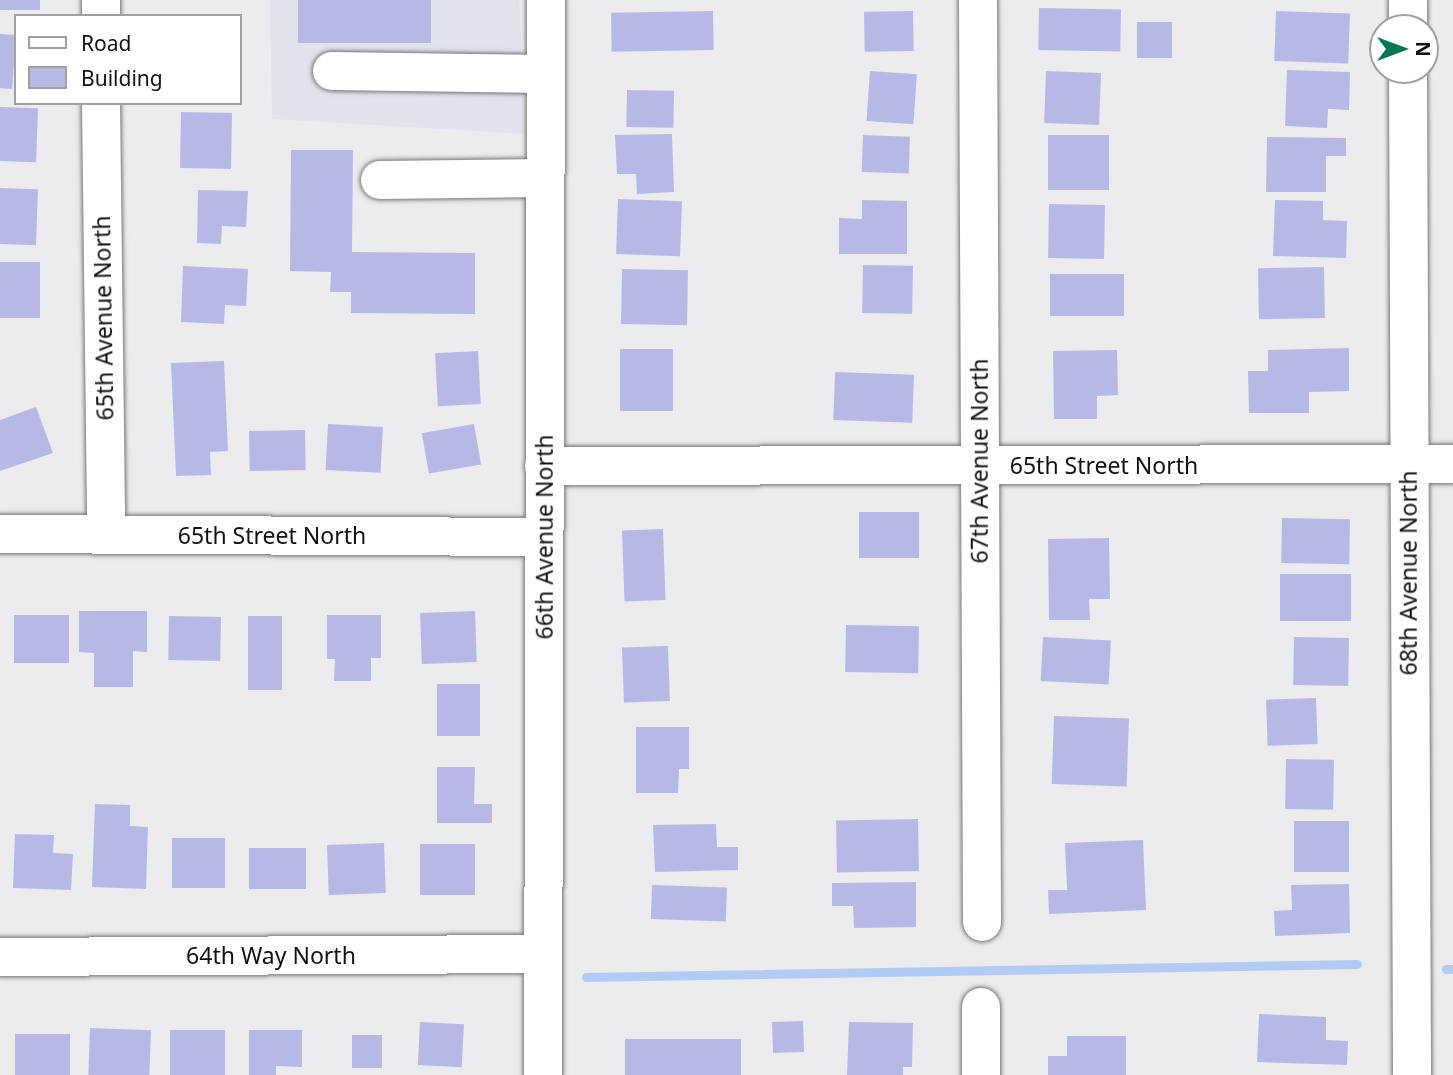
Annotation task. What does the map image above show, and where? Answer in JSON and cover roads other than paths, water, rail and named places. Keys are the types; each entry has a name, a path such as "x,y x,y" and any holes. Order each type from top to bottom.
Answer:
{"street":[{"name":"66th Avenue North","path":"543,1075 546,0"},
{"name":"67th Avenue North","path":"978,0 982,922"},
{"path":"332,71 545,74"},
{"name":"68th Avenue North","path":"1408,84 1412,1075"},
{"name":"65th Avenue North","path":"101,105 106,534"},
{"path":"380,180 545,178"},
{"name":"65th Street North","path":"544,467 1453,464"},
{"name":"65th Street North","path":"0,534 543,537"},
{"name":"64th Way North","path":"0,957 542,954"},
{"path":"981,1007 981,1075"}],"waterway":[{"path":"586,977 1357,964"},
{"path":"1446,969 1453,969"}]}
